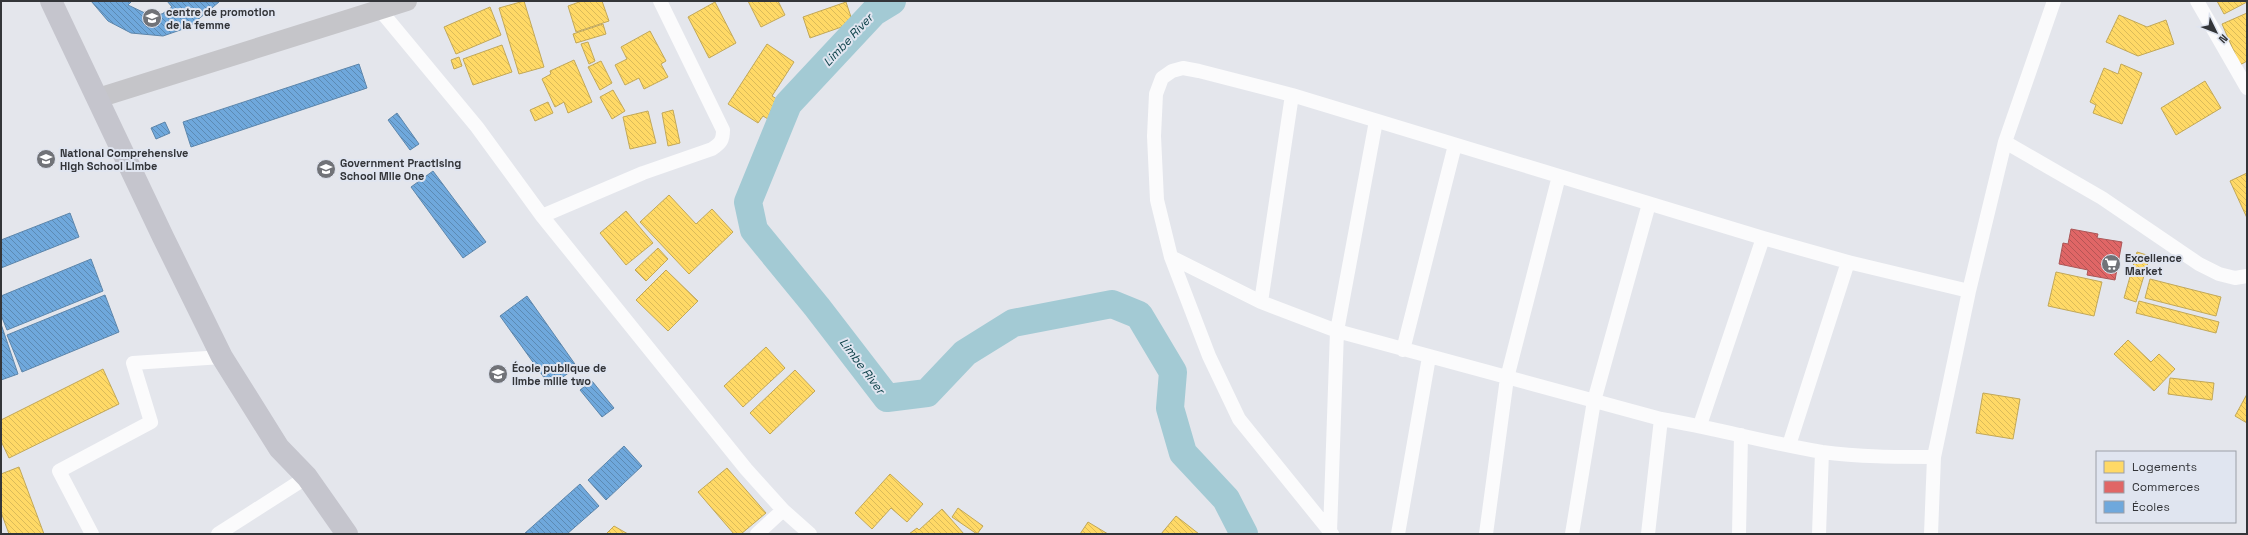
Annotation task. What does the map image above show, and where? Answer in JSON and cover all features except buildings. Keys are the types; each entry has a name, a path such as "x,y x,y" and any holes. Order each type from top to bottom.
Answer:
{"highway":[{"path":"51,1 98,98 162,237 222,357 279,448 307,477 347,534"}],"street":[{"path":"98,98 277,40 407,1"},
{"path":"542,216 643,173 712,149 720,144 723,139 723,130 660,1"},
{"path":"1931,534 1934,457 1969,291 2005,142 2054,1"},
{"path":"2197,1 2247,88"},
{"path":"380,10 477,127 542,216 746,469 783,510 810,534"},
{"path":"1331,533 1239,418 1209,356 1171,257 1157,200 1155,129 1156,94 1162,78 1172,71 1183,68 1292,95 1763,238 1848,262 1969,291"},
{"path":"1261,302 1292,95"},
{"path":"1331,533 1337,331 1376,121"},
{"path":"2005,142 2102,198 2199,264 2219,274 2235,278 2247,276"},
{"path":"1403,350 1456,145"},
{"path":"1486,534 1507,378 1559,176"},
{"path":"1572,534 1594,401 1649,204"},
{"path":"1700,425 1763,238"},
{"path":"1171,257 1261,302 1337,331 1661,419 1700,425 1822,452 1872,457 1934,457"},
{"path":"1789,445 1848,262"},
{"path":"92,534 58,471 151,422 133,364 222,357"},
{"path":"1398,534 1429,357"},
{"path":"1648,534 1661,419"},
{"path":"1739,534 1741,435"},
{"path":"1819,534 1822,452"},
{"path":"218,534 307,477"},
{"path":"756,534 783,510"}],"waterway":[{"name":"Limbe River","path":"892,1 874,12 788,104 748,202 754,230 817,307 887,398 927,393 965,353 1013,323 1112,304 1139,315 1173,372 1170,408 1183,453 1226,499 1244,534"}],"place":[{"name":"centre de promotion de la femme","path":"152,18"},
{"name":"National Comprehensive High School Limbe","path":"46,159"},
{"name":"Government Practising School Mile One","path":"326,169"},
{"name":"Excellence Market","path":"2111,264"},
{"name":"École publique de limbe mille two","path":"498,374"}]}
